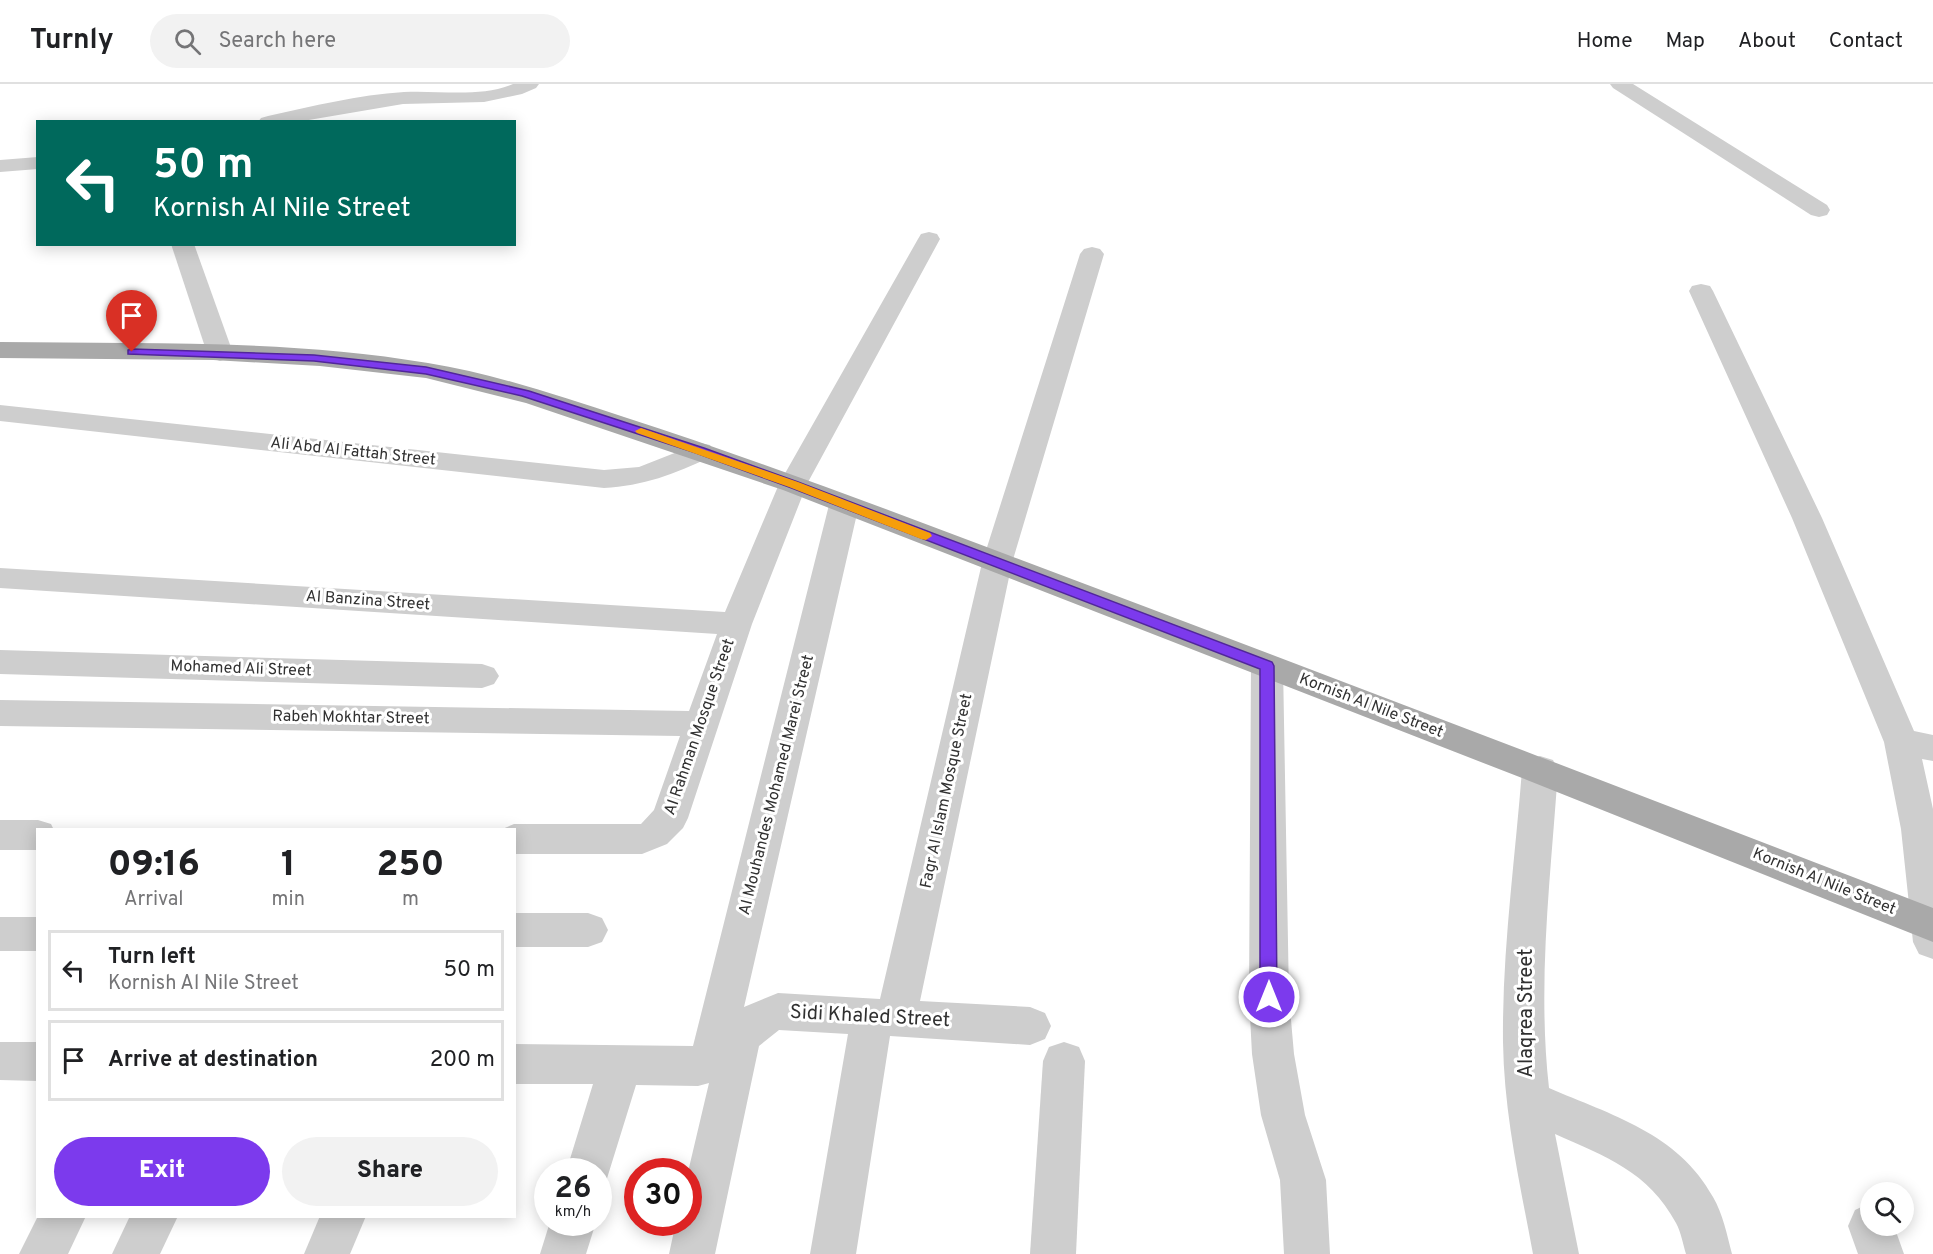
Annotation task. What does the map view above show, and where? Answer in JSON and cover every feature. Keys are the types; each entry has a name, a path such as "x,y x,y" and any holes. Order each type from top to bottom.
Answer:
{"main road":[{"name":"Kornish Al Nile Street","path":"0,350 220,353 314,358 426,370 525,393 793,484 1540,770 1932,930"}],"street":[{"path":"278,120 359,103 406,98 478,96 519,90 529,84"},
{"path":"1620,84 1819,210"},
{"path":"0,166 36,163"},
{"name":"Al Rahman Mosque Street","path":"516,839 642,839 654,834 670,818 736,624 793,484 930,239"},
{"path":"183,246 220,353"},
{"name":"Fagr Al Islam Mosque Street","path":"833,1254 884,1017 997,563 1092,254"},
{"path":"1701,291 1807,518 1917,745 1919,829 1932,930"},
{"name":"Ali Abd Al Fattah Street","path":"0,413 620,479 654,474 700,451"},
{"name":"Al Mouhandes Mohamed Marei Street","path":"692,1254 725,1050 844,505"},
{"name":"Al Banzina Street","path":"0,578 736,624"},
{"name":"Mohamed Ali Street","path":"0,662 482,676"},
{"path":"1267,666 1269,997 1273,1054 1283,1115 1303,1180 1307,1254"},
{"name":"Rabeh Mokhtar Street","path":"0,713 702,724"},
{"name":"Alaqrea Street","path":"1540,770 1525,973 1524,1042 1528,1100 1556,1254"},
{"path":"0,835 36,835"},
{"path":"516,930 588,930"},
{"path":"0,934 36,934"},
{"name":"Sidi Khaled Street","path":"725,1050 750,1025 778,1011 1030,1026"},
{"path":"516,1065 620,1066 725,1050"},
{"path":"1053,1254 1065,1061"},
{"path":"592,1158 620,1066"},
{"path":"1528,1100 1638,1149 1669,1174 1697,1213 1709,1254"},
{"path":"42,1254 62,1218"},
{"path":"135,1254 154,1218"},
{"path":"327,1254 341,1218"},
{"path":"563,1254 569,1236"}],"slow traffic":[{"path":"641,431 793,484 926,536"}],"route":[{"path":"132,352 220,353 314,358 426,370 525,393 793,484 1267,666 1269,997"}]}
